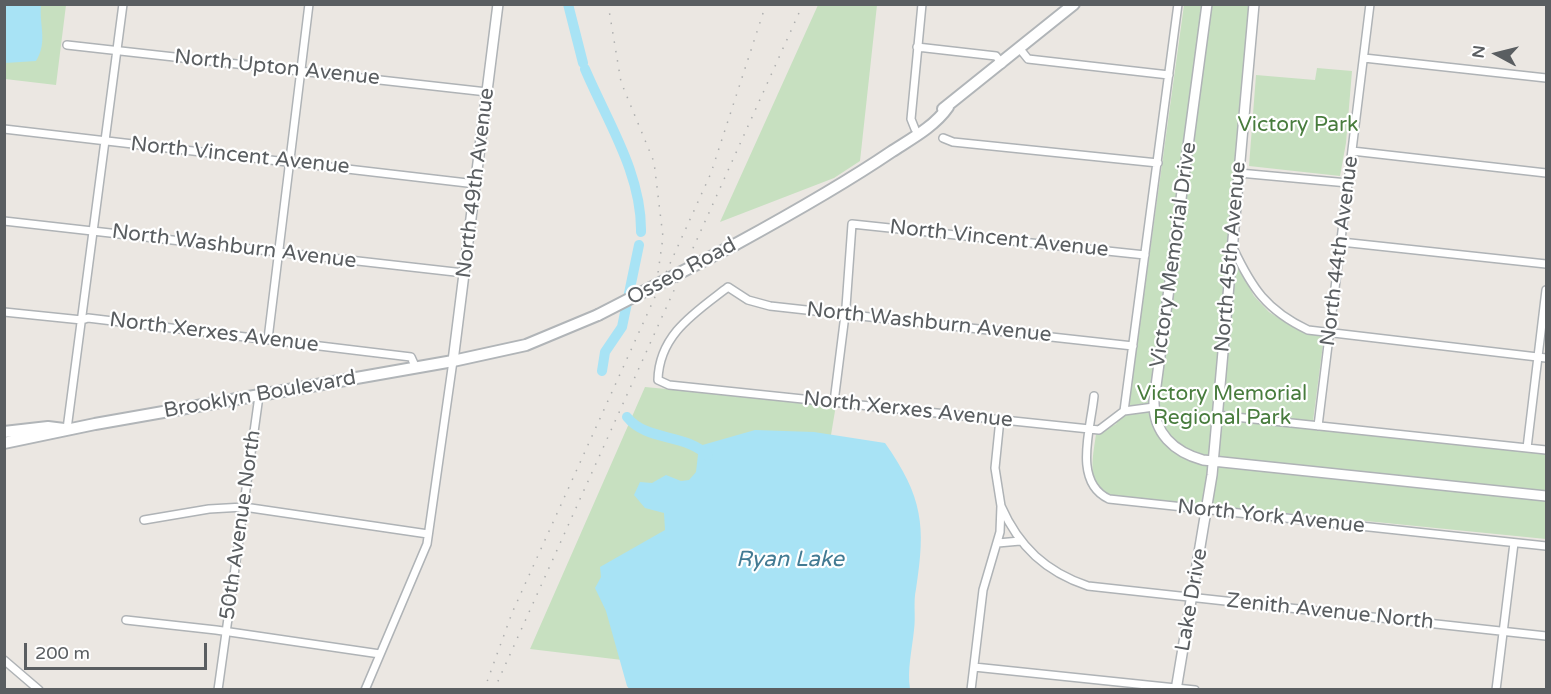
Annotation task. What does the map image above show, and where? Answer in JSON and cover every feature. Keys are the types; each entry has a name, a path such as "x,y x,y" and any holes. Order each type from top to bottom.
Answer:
{"main road":[{"name":"Osseo Road","path":"895,150 915,129 948,107 1074,4"},
{"name":"Osseo Road","path":"453,362 526,345 598,315 736,244 811,204 895,150 941,116 948,107"},
{"name":"Brooklyn Boulevard","path":"4,443 67,429 453,362"},
{"name":"Brooklyn Boulevard","path":"4,432 48,427 67,429"}],"street":[{"path":"67,429 123,4"},
{"path":"268,339 309,4"},
{"name":"North 49th Avenue","path":"453,362 498,4"},
{"path":"915,129 911,119 922,4"},
{"name":"Victory Memorial Drive","path":"1124,411 1178,4"},
{"name":"Victory Memorial Drive","path":"1207,4 1154,407 1159,427 1169,443 1186,454 1213,461 1546,496"},
{"name":"North 45th Avenue","path":"1207,510 1254,4"},
{"name":"North 44th Avenue","path":"1318,426 1370,4"},
{"name":"North Upton Avenue","path":"67,45 487,92"},
{"path":"917,47 996,56 1002,64"},
{"path":"1020,49 1028,59 1169,75"},
{"path":"1364,58 1546,78"},
{"name":"North Vincent Avenue","path":"4,129 476,183"},
{"path":"943,138 953,142 1158,163"},
{"path":"1352,151 1546,173"},
{"path":"1239,173 1348,183"},
{"name":"North Washburn Avenue","path":"4,221 464,273"},
{"name":"North Vincent Avenue","path":"845,314 852,224 1145,255"},
{"path":"1341,242 1546,264"},
{"path":"1233,248 1256,292 1268,306 1308,330 1546,358"},
{"name":"North Washburn Avenue","path":"658,380 658,371 667,346 682,321 728,287 759,304 1133,346"},
{"path":"1527,448 1546,290"},
{"name":"North Xerxes Avenue","path":"4,312 82,320 88,318 411,357 416,368"},
{"path":"834,402 845,314"},
{"path":"365,690 427,544 453,362"},
{"name":"North Xerxes Avenue","path":"658,380 669,386 1091,429"},
{"name":"50th Avenue North","path":"218,690 259,396"},
{"name":"North York Avenue","path":"1094,396 1087,474 1093,488 1100,495 1117,501 1546,546"},
{"path":"1091,429 1099,430 1124,411 1154,407"},
{"path":"1216,415 1546,450"},
{"path":"971,690 983,590 998,543 1001,506 996,468 1000,420"},
{"name":"Zenith Avenue North","path":"1001,506 1020,541 1041,562 1071,581 1105,589 1546,636"},
{"path":"144,520 209,509 244,507 428,534"},
{"name":"Lake Drive","path":"1176,688 1207,510"},
{"path":"998,543 1020,541"},
{"path":"1496,690 1514,543"},
{"path":"126,620 380,654"},
{"path":"4,660 39,690"},
{"path":"974,667 1195,690"}],"green space":[{"path":"5,5 66,5 56,85 5,79"},
{"path":"818,5 877,5 860,161 834,178 720,222"},
{"name":"Victory Memorial Regional Park","path":"1184,5 1250,5 1232,254 1254,296 1269,312 1296,329 1324,337 1312,429 1546,454 1546,539 1116,496 1099,488 1093,472 1096,434 1116,424 1130,396"},
{"name":"Victory Park","path":"1317,68 1352,71 1346,143 1340,176 1249,166 1256,75 1315,80"},
{"path":"645,387 836,405 790,680 530,649"}],"water":[{"path":"5,4 41,5 42,47 36,61 5,63"},
{"name":"Ryan Lake","path":"755,430 814,432 885,443 898,462 914,496 921,529 915,625 909,667 910,689 630,690 627,686 606,611 595,588 601,577 600,567 665,530 664,513 645,508 634,495 640,482 652,483 666,475 681,481 689,480 696,472 699,446"}],"waterway":[{"path":"568,4 583,63"},
{"path":"585,69 630,169 640,210 641,232"},
{"path":"602,371 605,352 622,327 639,245"},
{"path":"627,417 635,425 645,430 689,444 708,456"}],"railway":[{"path":"608,4 621,82 654,162 663,237 657,280"},
{"path":"484,690 512,613 711,173 766,4"},
{"path":"494,690 803,4"}]}
